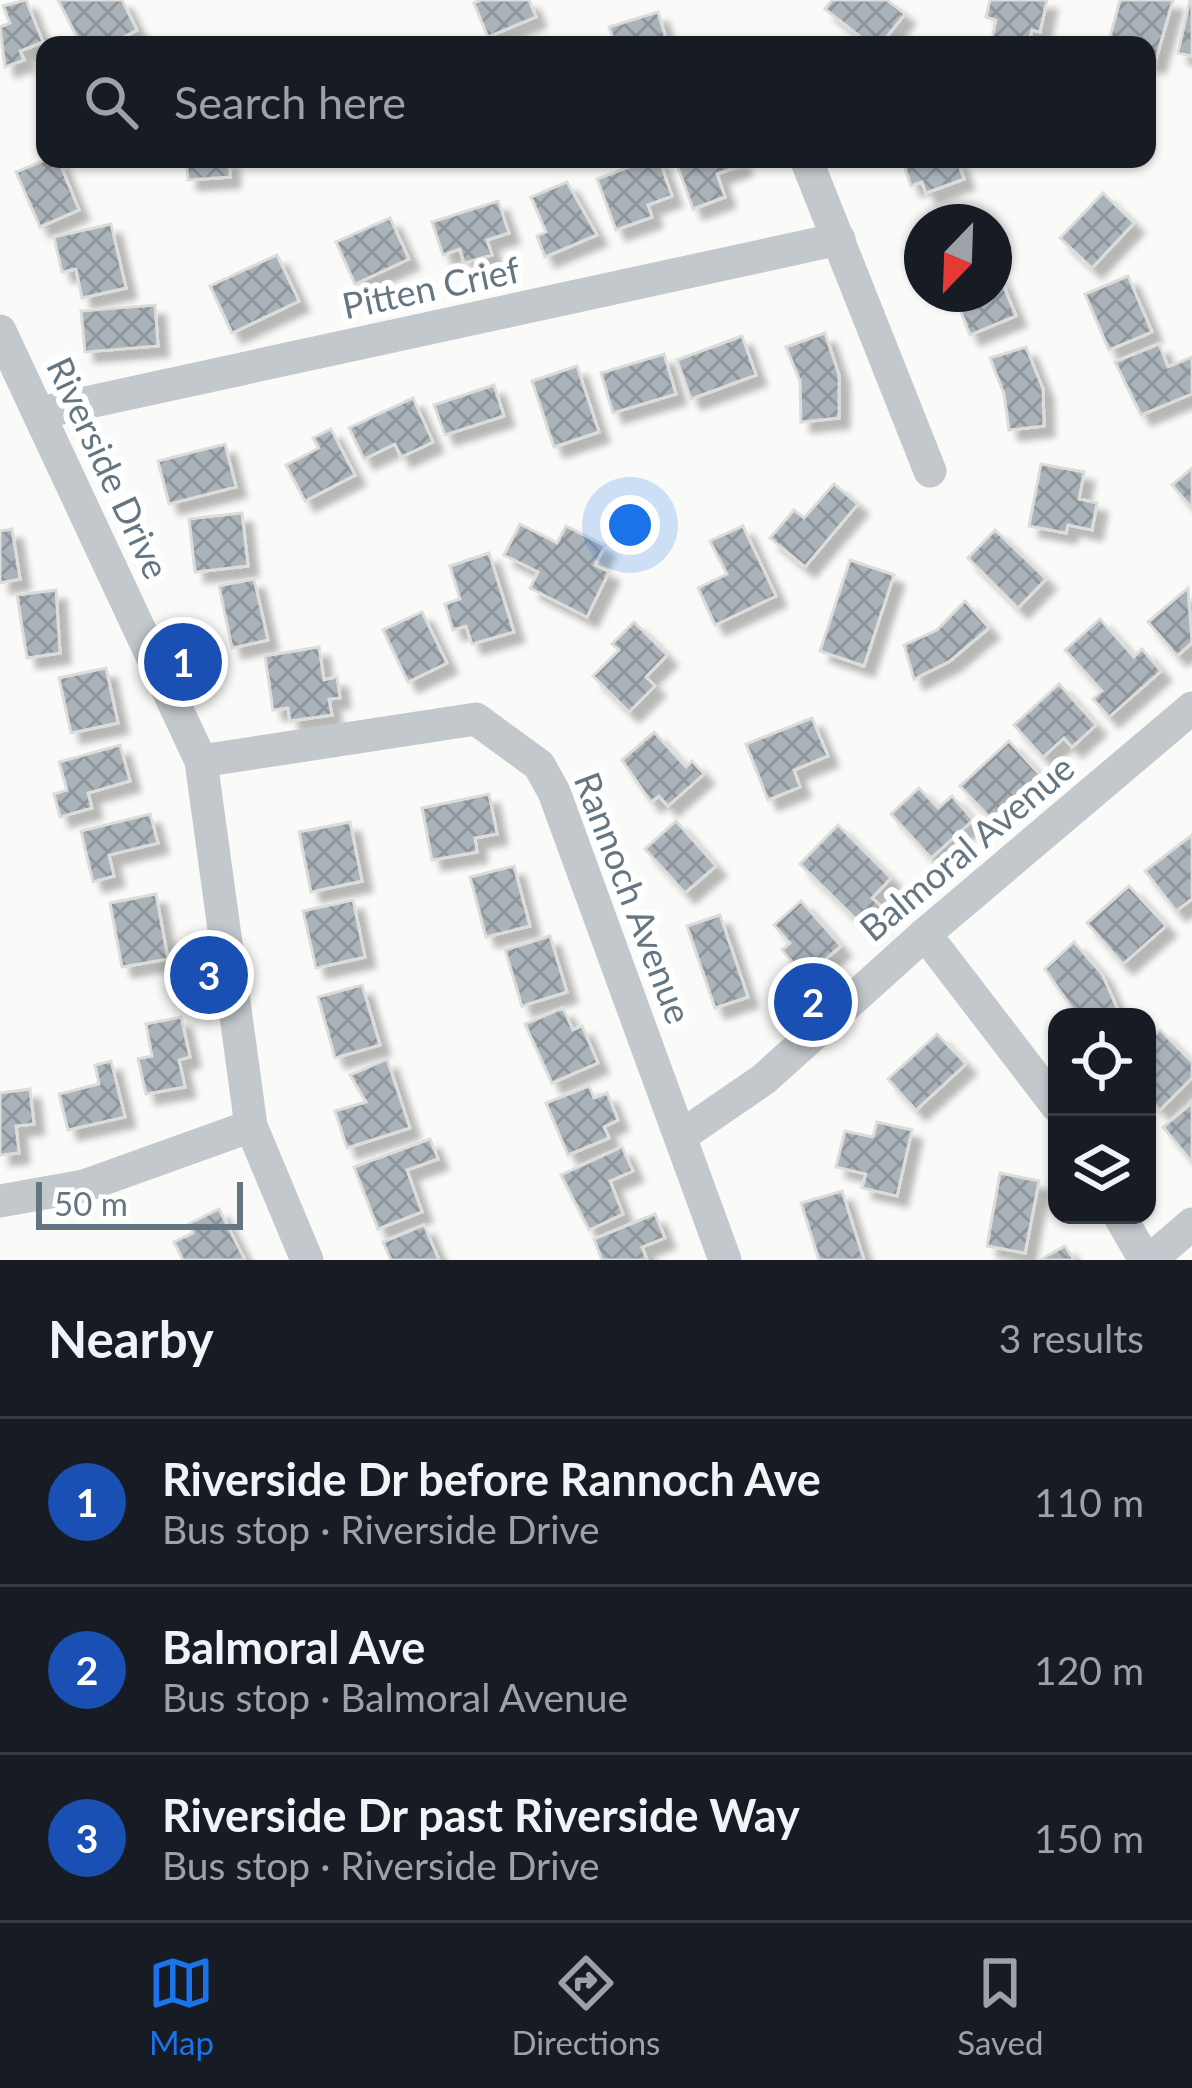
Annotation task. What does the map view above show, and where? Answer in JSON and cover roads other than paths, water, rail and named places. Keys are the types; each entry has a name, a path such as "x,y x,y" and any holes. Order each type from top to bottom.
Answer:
{"street":[{"path":"810,168 930,471"},
{"name":"Pitten Crief","path":"39,413 839,239"},
{"name":"Riverside Drive","path":"0,331 201,761 251,1126 307,1260"},
{"name":"Balmoral Avenue","path":"681,1136 764,1079 925,934 1192,708"},
{"name":"Rannoch Avenue","path":"201,761 476,719 538,765 554,792 725,1260"},
{"path":"925,934 1048,1094"},
{"path":"0,1201 84,1186 251,1126"},
{"path":"1125,1224 1148,1260 1192,1224"}],"place":[{"name":"Riverside Dr before Rannoch Ave","path":"183,662"},
{"name":"Riverside Dr past Riverside Way","path":"209,975"},
{"name":"Balmoral Ave","path":"813,1002"}]}
